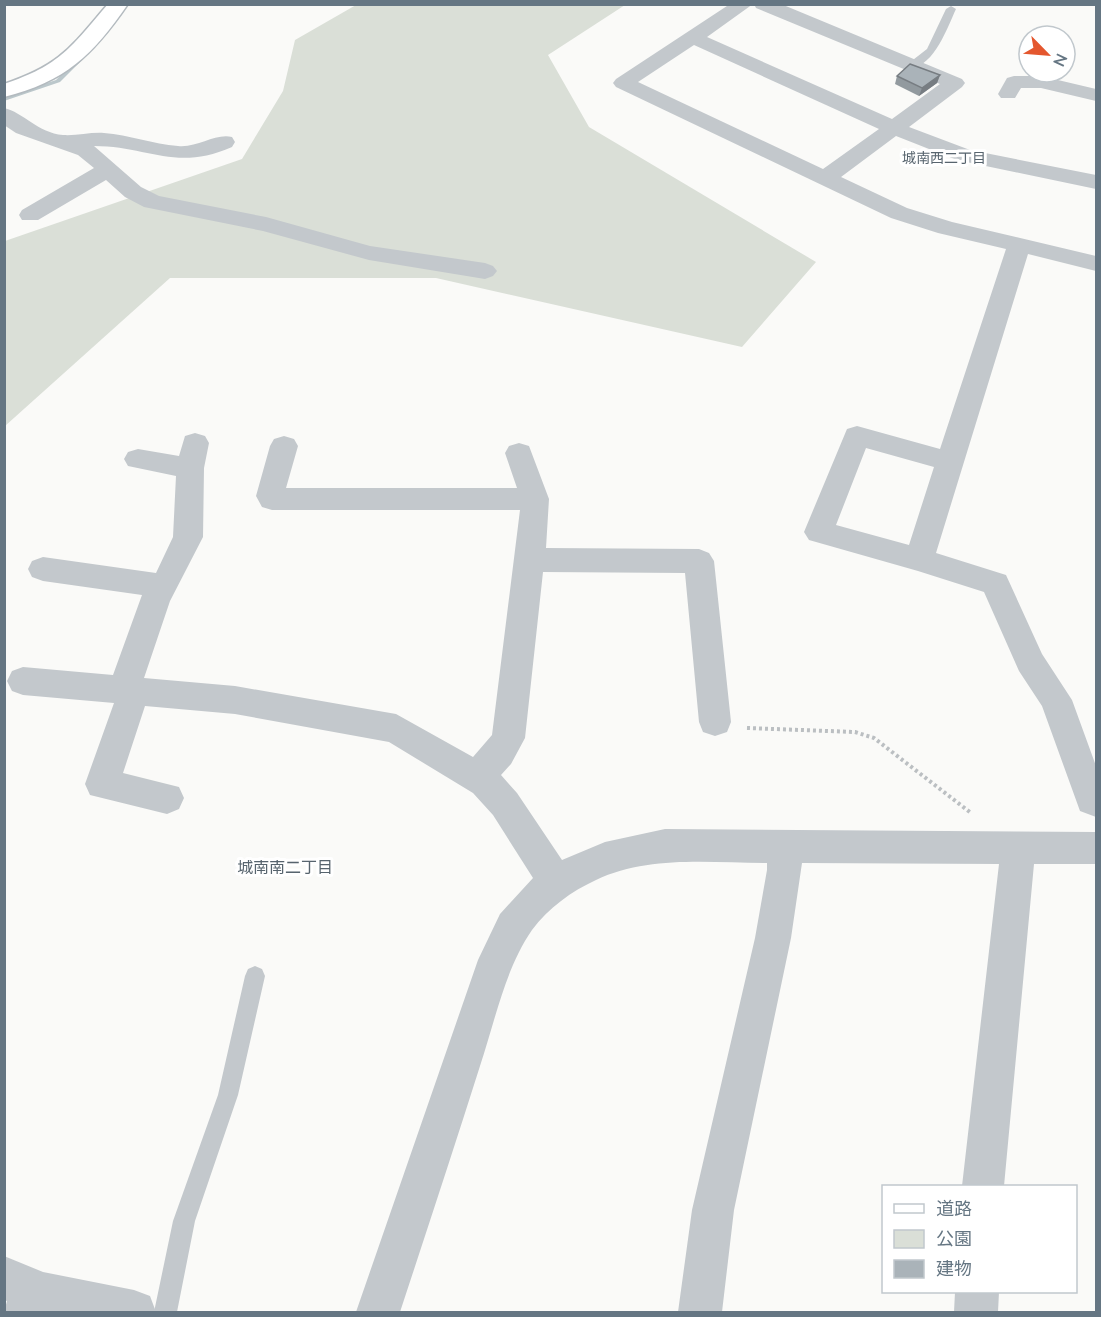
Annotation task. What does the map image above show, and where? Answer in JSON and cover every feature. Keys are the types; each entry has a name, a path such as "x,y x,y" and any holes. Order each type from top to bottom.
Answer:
{"main road":[{"path":"4,91 43,78 70,61 118,4"}],"street":[{"path":"744,4 623,83 899,213 946,228 1096,263"},
{"path":"763,4 955,83 825,178"},
{"path":"694,38 894,128 965,155 1096,182"},
{"path":"1008,94 1014,82 1041,82 1096,95"},
{"path":"4,114 22,129 86,150 133,192 152,202 266,224 369,253 485,271"},
{"path":"63,141 110,140 190,154 202,153 224,142"},
{"path":"30,215 107,170"},
{"path":"919,559 952,462 1019,245"},
{"path":"952,462 857,436 819,532 919,559 995,584 1030,662 1056,700 1092,800 1096,801"},
{"path":"284,446 270,496 272,499 535,499"},
{"path":"478,776 499,753 508,738 530,560 535,499 519,453"},
{"path":"138,459 192,456 188,537 162,586 102,784 167,798"},
{"path":"530,560 699,561 715,722"},
{"path":"43,569 162,586"},
{"path":"23,681 130,688 235,700 379,724 396,729 478,776 505,804 557,883"},
{"path":"378,1312 480,1009 506,942 520,915 557,883 584,866 639,849 687,845 1096,848"},
{"path":"700,1312 713,1210 773,938 785,870 783,847"},
{"path":"983,1185 1017,848"},
{"path":"976,1312 977,1293"},
{"path":"24,1295 134,1312"}],"lane":[{"path":"913,65 931,51 951,9"},
{"path":"165,1312 184,1221 228,1095 255,976"}],"path":[{"path":"715,722 722,727 855,732 874,738 973,814"}],"green space":[{"path":"356,5 625,5 548,55 589,127 816,262 742,347 436,278 170,278 5,426 5,241 242,159 283,91 295,40"}],"building":[{"path":"910,64 940,75 922,88 897,76"}],"waterway":[{"path":"4,99 58,81 88,51"}],"district":[{"name":"城南西二丁目","path":"944,158"},
{"name":"城南南二丁目","path":"285,867"}]}
